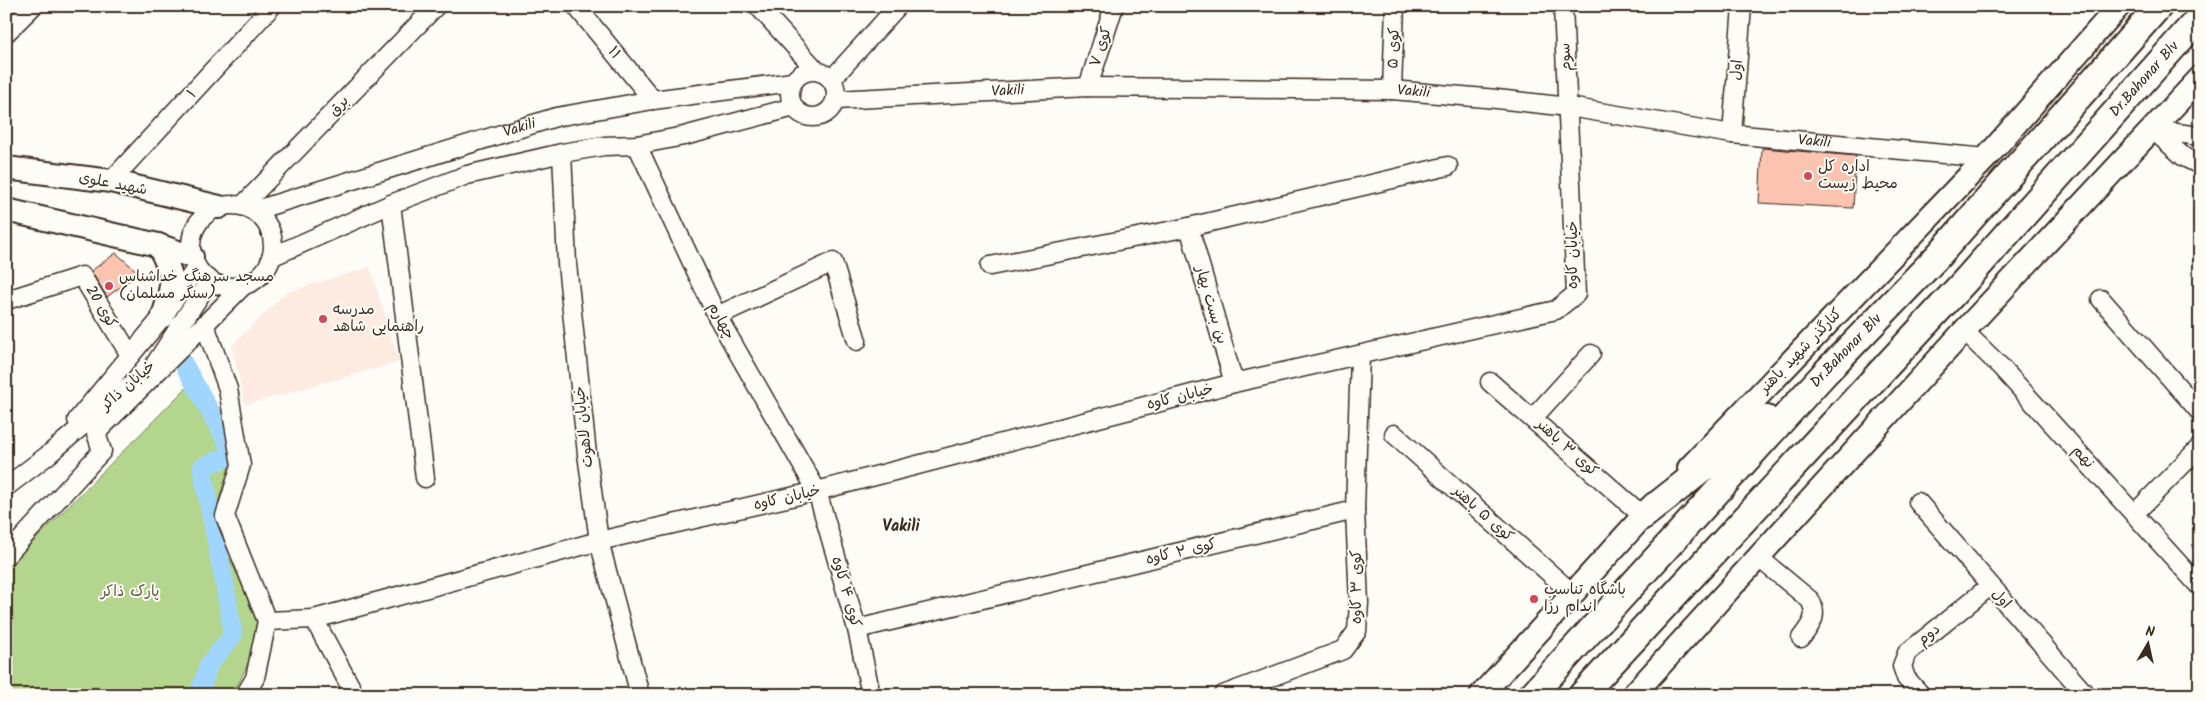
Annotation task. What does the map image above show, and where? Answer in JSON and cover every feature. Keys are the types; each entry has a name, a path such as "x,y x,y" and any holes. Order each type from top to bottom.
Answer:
{"highway":[{"name":"Dr.Bahonar Blv","path":"1532,695 1826,372 1936,258 2160,6"},
{"name":"Dr.Bahonar Blv","path":"1582,695 1668,599 1965,280 2200,17"},
{"path":"1643,516 1826,372"},
{"path":"1608,695 1668,599"}],"main road":[{"name":"کنارگذر شهید باهنر","path":"1481,695 1643,516 1986,158 2117,7"},
{"path":"1633,695 1760,558 1964,331 2200,78"},
{"name":"شهید علوی","path":"6,168 111,181 219,207"},
{"path":"6,210 158,246 195,262"},
{"path":"158,246 171,268 170,293 162,316"}],"street":[{"path":"6,33 33,6"},
{"name":"۱","path":"111,181 272,6"},
{"name":"برق","path":"248,209 436,6"},
{"name":"۱۱","path":"576,6 653,100"},
{"path":"758,6 816,70 828,76 836,86 836,100 829,111 817,117 804,115 794,107 790,94 793,82 803,73 816,70"},
{"path":"831,80 898,6"},
{"name":"کوی ۷","path":"1088,87 1114,6"},
{"name":"کوی ۵","path":"1392,90 1395,6"},
{"name":"سوم","path":"1563,6 1569,108"},
{"name":"اول","path":"1732,134 1742,6"},
{"name":"Vakili","path":"248,209 556,116 653,100 793,82"},
{"name":"Vakili","path":"836,100 1088,87 1392,90 1497,99 1569,108 1732,134 1986,158"},
{"path":"271,257 391,204 467,175 562,153 604,146 637,145 684,136 794,107"},
{"name":"خیابان کاوه","path":"267,621 314,619 599,541 817,491 1234,383 1556,310 1576,294 1569,108"},
{"path":"2153,130 2200,136"},
{"path":"2153,130 2184,157 2200,165"},
{"name":"چهارم","path":"637,145 717,316 817,491"},
{"name":"خیابان لاهوت","path":"562,153 567,264 586,454 599,541 640,695"},
{"path":"990,266 1188,227 1448,166"},
{"path":"391,204 424,478"},
{"path":"219,207 248,209 263,220 270,231 273,244 271,257 266,269 257,278 233,287 221,285 210,280 195,262 191,245 193,232 208,212 219,207"},
{"name":"بن بست بهار","path":"1188,227 1234,383"},
{"name":"خیابان ذاکر","path":"48,455 162,316 195,262"},
{"path":"717,316 833,262 857,341"},
{"name":"کوی 20","path":"7,300 82,276 130,355"},
{"name":"خیابان ذاکر","path":"6,487 48,455 156,363 210,280"},
{"path":"6,556 102,452 96,433 245,284"},
{"path":"2101,299 2200,412"},
{"path":"205,325 228,389 241,465 225,516 267,621 255,678 246,695"},
{"name":"نهم","path":"1964,331 2000,366 2200,587"},
{"path":"1533,418 1591,354"},
{"path":"1355,510 1360,355"},
{"name":"کوی ۳ باهنر","path":"1490,382 1643,516"},
{"name":"کوی ۵ باهنر","path":"1394,434 1572,594"},
{"path":"2134,514 2200,447"},
{"name":"کوی ۴ کاوه","path":"817,491 857,629 871,695"},
{"name":"اول","path":"1918,502 2086,695"},
{"name":"کوی ۲ کاوه","path":"857,629 1355,510"},
{"name":"کوی ۳ کاوه","path":"1222,695 1343,650 1357,631 1360,603 1355,510"},
{"path":"1760,558 1810,600 1815,609 1814,621 1801,638"},
{"name":"دوم","path":"1921,695 1906,678 1902,666 1907,653 1990,586"},
{"path":"314,619 356,695"}],"shaded area":[{"name":"مدرسه راهنمایی شاهد","path":"370,267 399,362 245,405 232,345 287,292"}],"green space":[{"name":"پارک ذاکر","path":"199,375 222,414 231,460 216,509 216,532 259,617 256,647 233,695 6,695 6,569"}],"building":[{"name":"اداره کل محیط زیست","path":"1762,148 1856,156 1853,208 1759,203"},
{"name":"مسجد سرهنگ خداشناس (سنگر مسلمان)","path":"116,253 139,273 107,297 91,271"}],"waterway":[{"path":"183,363 234,454 202,467 233,635 209,664 199,695"}],"place":[{"name":"اداره کل محیط زیست","path":"1808,176"},
{"name":"مسجد سرهنگ خداشناس (سنگر مسلمان)","path":"109,286"},
{"name":"مدرسه راهنمایی شاهد","path":"323,319"},
{"name":"باشگاه تناسب اندام رزا","path":"1534,599"}],"district":[{"name":"Vakili","path":"901,526"}]}
